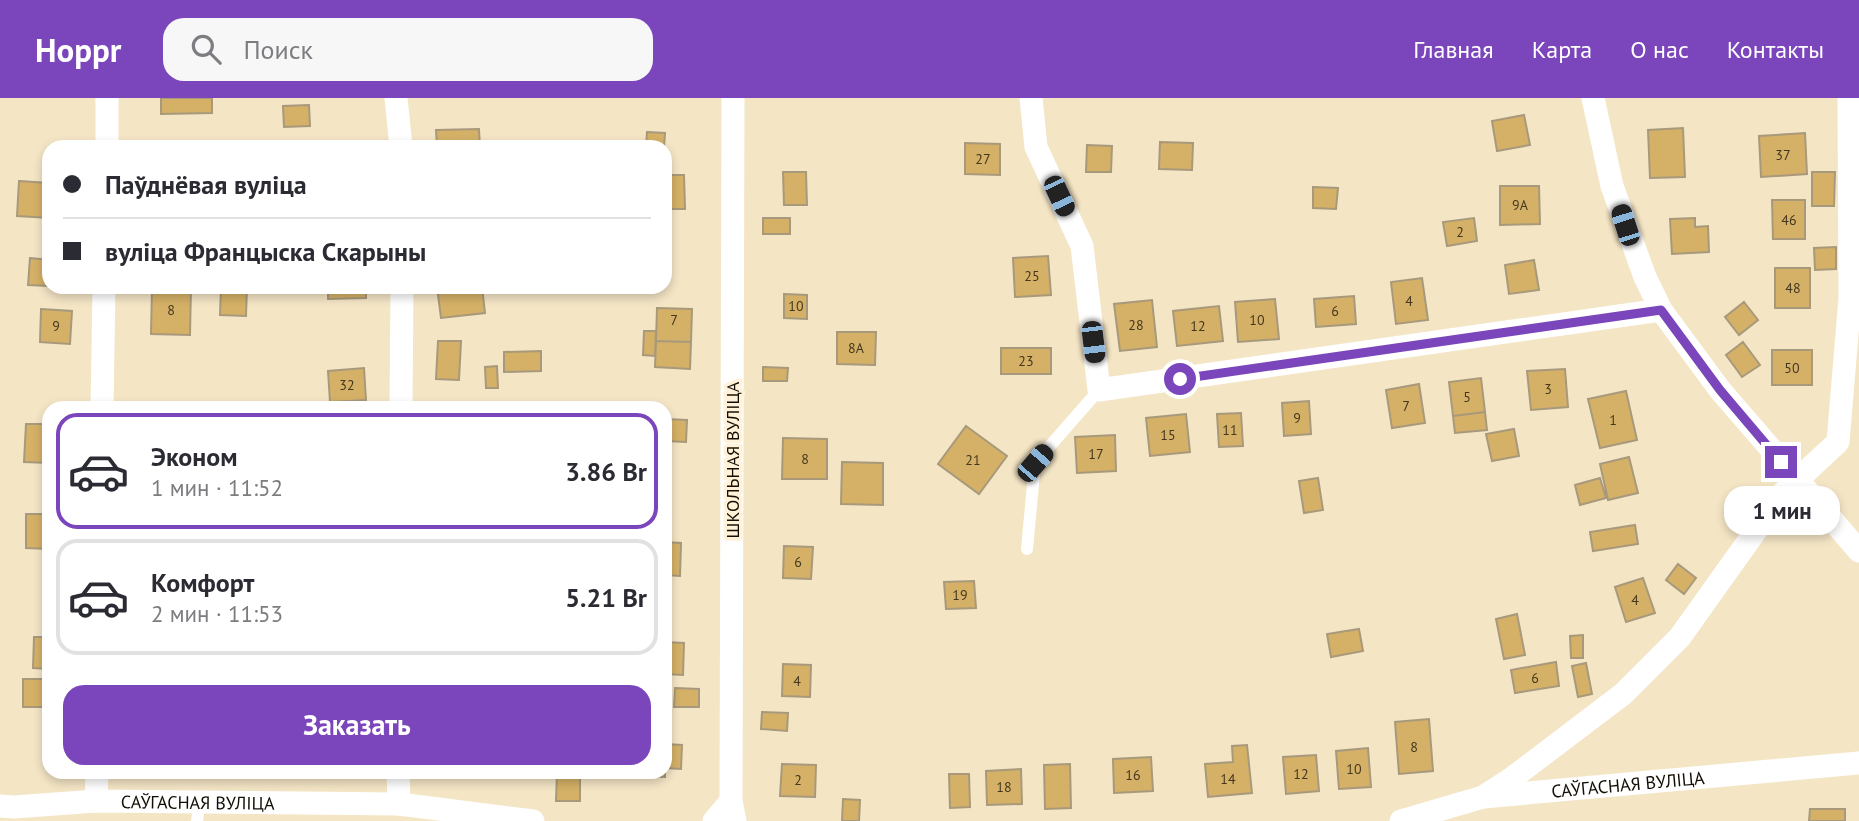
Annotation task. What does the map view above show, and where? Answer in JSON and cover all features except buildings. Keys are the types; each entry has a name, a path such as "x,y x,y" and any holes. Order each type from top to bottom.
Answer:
{"street":[{"path":"107,98 107,140"},
{"path":"396,98 400,140"},
{"name":"ШКОЛЬНАЯ ВУЛІЦА","path":"733,98 733,811"},
{"path":"1031,98 1036,146 1082,246 1099,390 1661,310"},
{"path":"1593,98 1612,186 1644,278 1661,310 1720,390 1859,551"},
{"path":"1483,797 1623,694 1680,637 1782,494 1849,442 1855,298 1849,98"},
{"path":"103,401 104,294"},
{"path":"401,401 402,294"},
{"name":"САЎГАСНАЯ ВУЛІЦА","path":"1401,821 1483,797 1859,763"},
{"path":"96,801 97,779"},
{"path":"396,813 398,779"},
{"name":"САЎГАСНАЯ ВУЛІЦА","path":"6,811 96,801 199,811 396,813 533,821"},
{"path":"714,821 733,811"}],"lane":[{"path":"1027,549 1035,463 1099,390"}],"route":[{"path":"1180,379 1661,310 1720,390 1781,462"}]}
